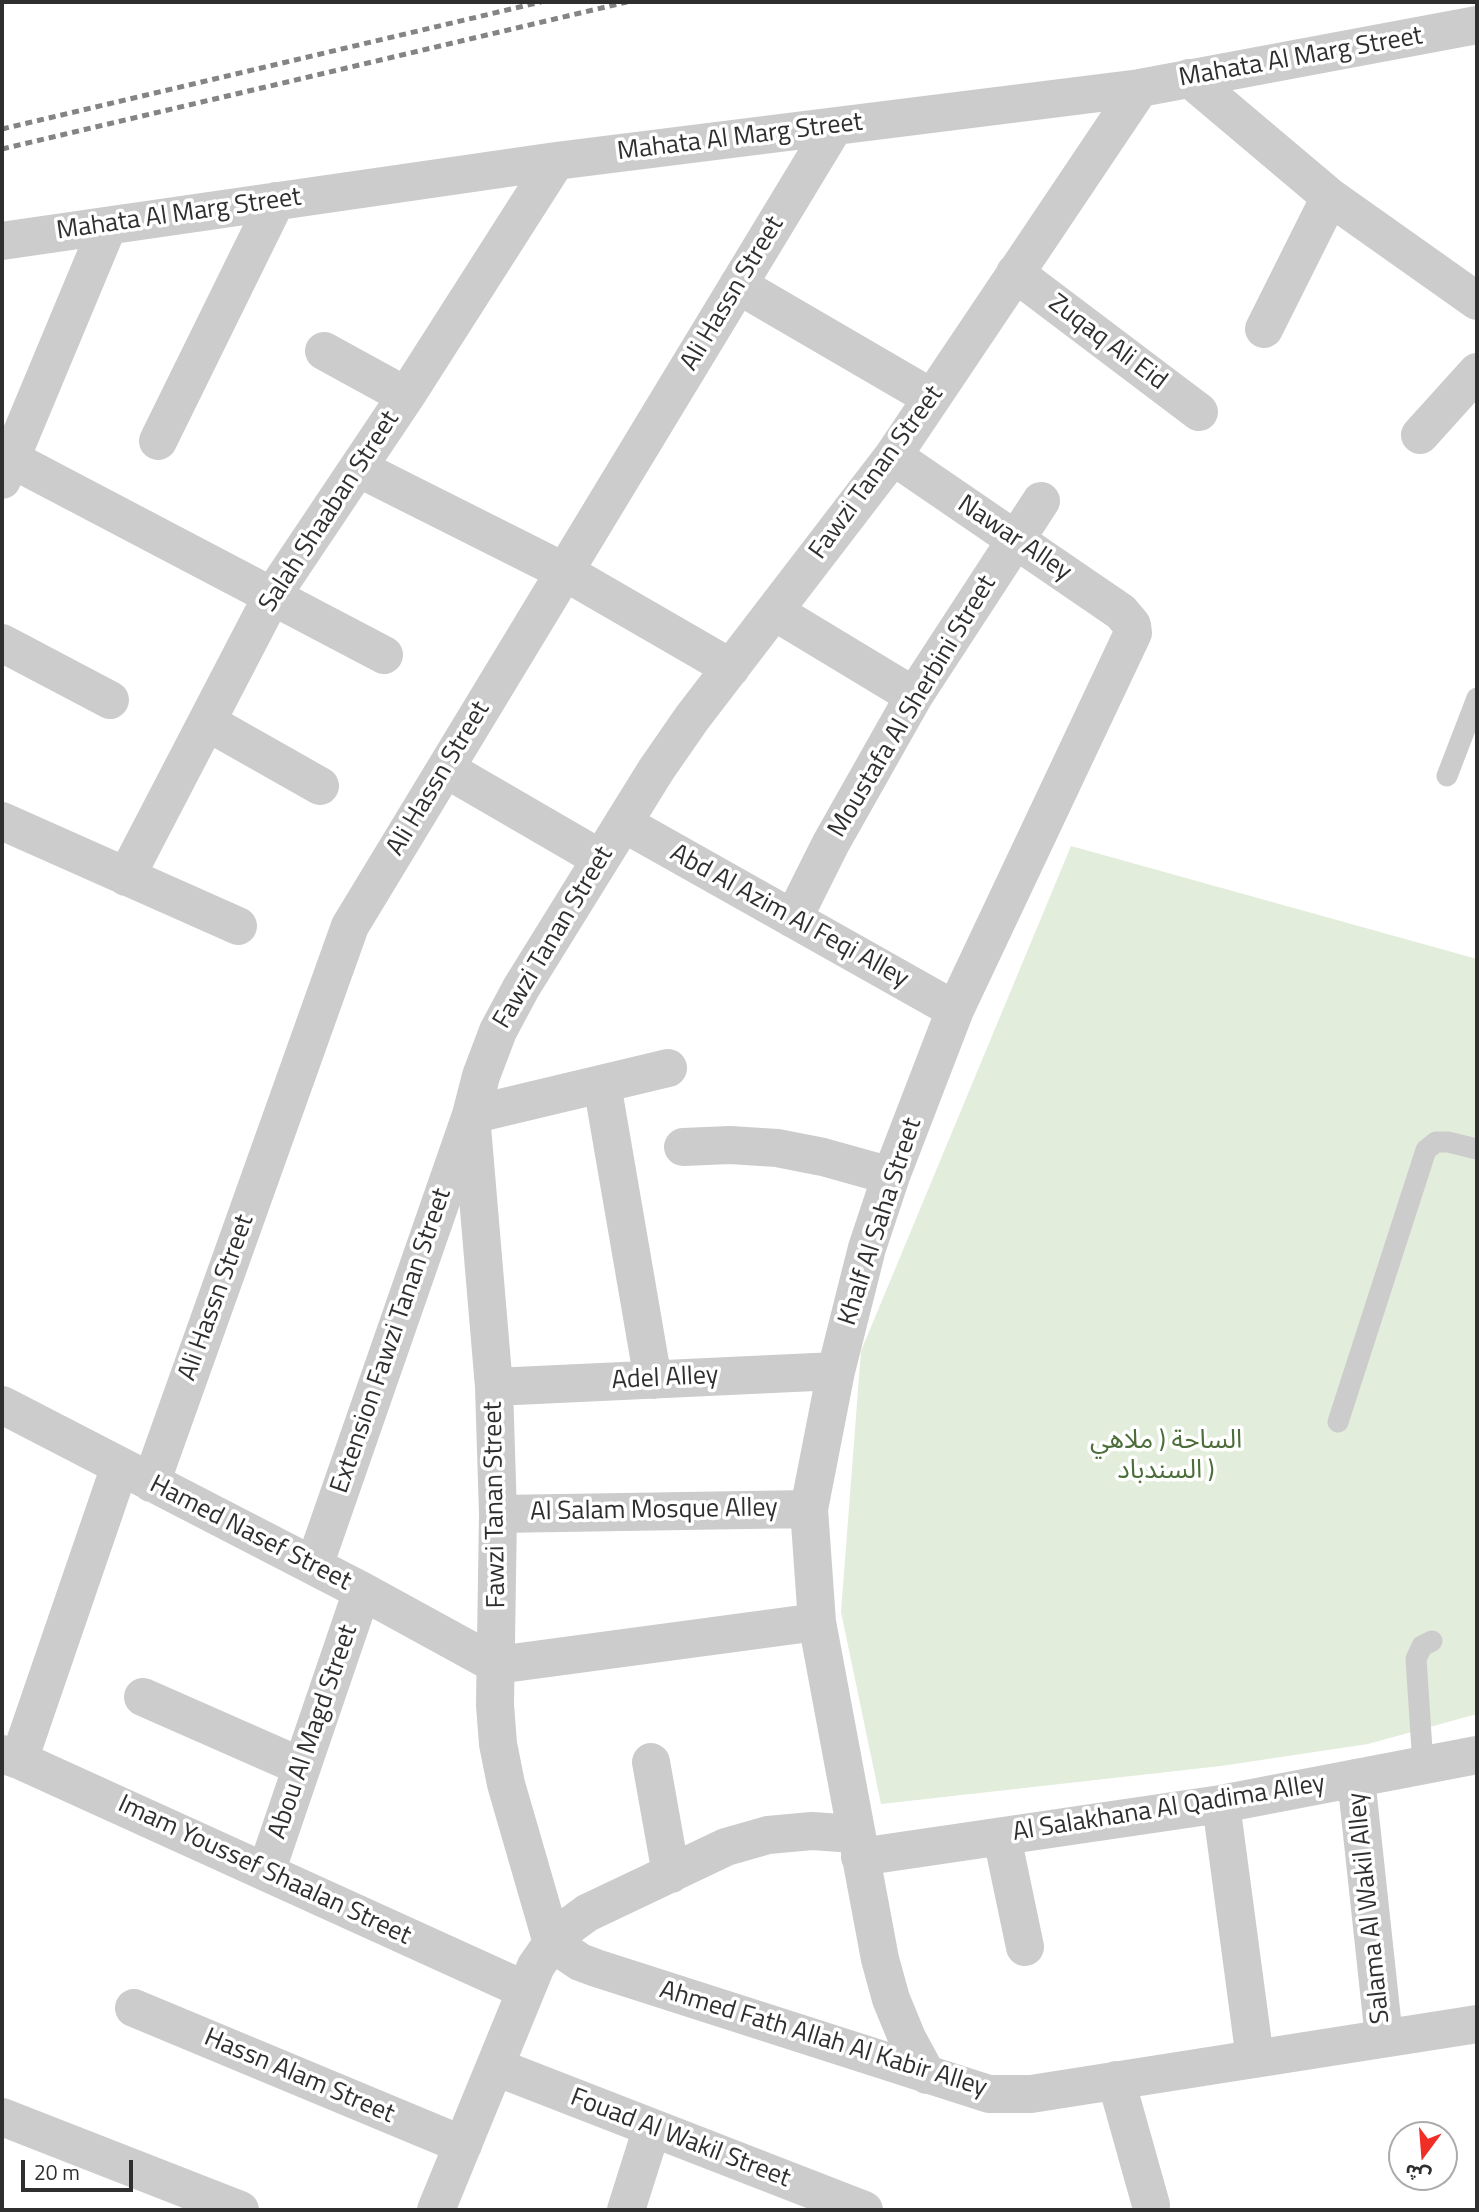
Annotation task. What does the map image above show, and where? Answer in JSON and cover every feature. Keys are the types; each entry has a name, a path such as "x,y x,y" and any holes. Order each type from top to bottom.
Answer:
{"street":[{"name":"Mahata Al Marg Street","path":"2,241 556,161 1140,88 1477,25"},
{"path":"1189,78 1330,197 1477,301"},
{"name":"Fawzi Tanan Street","path":"552,1943 506,1784 495,1705 498,1514 494,1387 471,1115 481,1076 498,1031 521,988 623,823 692,718 894,456 1140,88"},
{"name":"Ali Hassn Street","path":"10,1757 135,1474 350,926 834,127"},
{"name":"Salah Shaaban Street","path":"126,877 272,596 406,396 556,161"},
{"path":"1264,328 1330,197"},
{"path":"158,441 276,201"},
{"path":"108,226 6,470 272,596 384,655"},
{"name":"Zuqaq Ali Eid","path":"1015,274 1199,412"},
{"path":"738,285 932,398"},
{"path":"324,351 406,396"},
{"path":"1420,435 1477,372"},
{"name":"Nawar Alley","path":"894,456 1121,612 1132,625"},
{"path":"358,468 565,572 731,668"},
{"name":"Moustafa Al Sherbini Street","path":"793,919 836,833 914,696 1041,501"},
{"path":"775,612 914,696"},
{"name":"Khalf Al Saha Street","path":"927,2075 907,2038 891,1999 880,1959 817,1622 809,1509 836,1371 867,1248 891,1176 955,1010 1130,642 1132,625"},
{"path":"2,643 110,701"},
{"path":"207,722 320,786"},
{"path":"446,768 601,859"},
{"path":"2,821 237,926"},
{"name":"Abd Al Azim Al Feqi Alley","path":"623,823 955,1010"},
{"path":"471,1115 668,1068"},
{"path":"602,1084 653,1380"},
{"name":"Extension Fawzi Tanan Street","path":"314,1566 471,1115"},
{"path":"683,1146 730,1145 777,1149 823,1157 891,1176"},
{"name":"Adel Alley","path":"494,1387 836,1371"},
{"name":"Hamed Nasef Street","path":"2,1405 362,1591 497,1665"},
{"name":"Al Salam Mosque Alley","path":"498,1514 809,1509"},
{"name":"Abou Al Magd Street","path":"266,1872 362,1591"},
{"path":"497,1665 817,1622"},
{"path":"143,1697 302,1767"},
{"name":"Al Salakhana Al Qadima Alley","path":"436,2210 525,1990 536,1966 552,1943 587,1913 726,1847 768,1835 811,1831 857,1845 1002,1837 1221,1804 1477,1755"},
{"name":"Imam Youssef Shaalan Street","path":"10,1757 525,1990"},
{"path":"651,1762 671,1874"},
{"name":"Salama Al Wakil Alley","path":"1356,1778 1384,2038"},
{"path":"1221,1804 1255,2059"},
{"path":"1002,1837 1025,1948"},
{"name":"Ahmed Fath Allah Al Kabir Alley","path":"552,1943 580,1962 596,1968 989,2094 1010,2095 1116,2080 1477,2024"},
{"name":"Hassn Alam Street","path":"134,2008 463,2146"},
{"name":"Fouad Al Wakil Street","path":"496,2067 863,2210"},
{"path":"1116,2080 1151,2205"},
{"path":"2,2117 240,2210"},
{"path":"626,2210 652,2128"}],"lane":[{"path":"1447,776 1477,698"},
{"path":"1338,1422 1426,1150 1436,1142 1477,1149"},
{"path":"1423,1765 1416,1659 1422,1646 1432,1641"}],"green space":[{"name":"الساحة ( ملاهي السندباد )","path":"1071,846 1477,959 1477,1714 1368,1744 1221,1766 881,1804 841,1612 861,1351"}],"railway":[{"path":"2,129 541,2"},
{"path":"2,149 627,2"}]}
